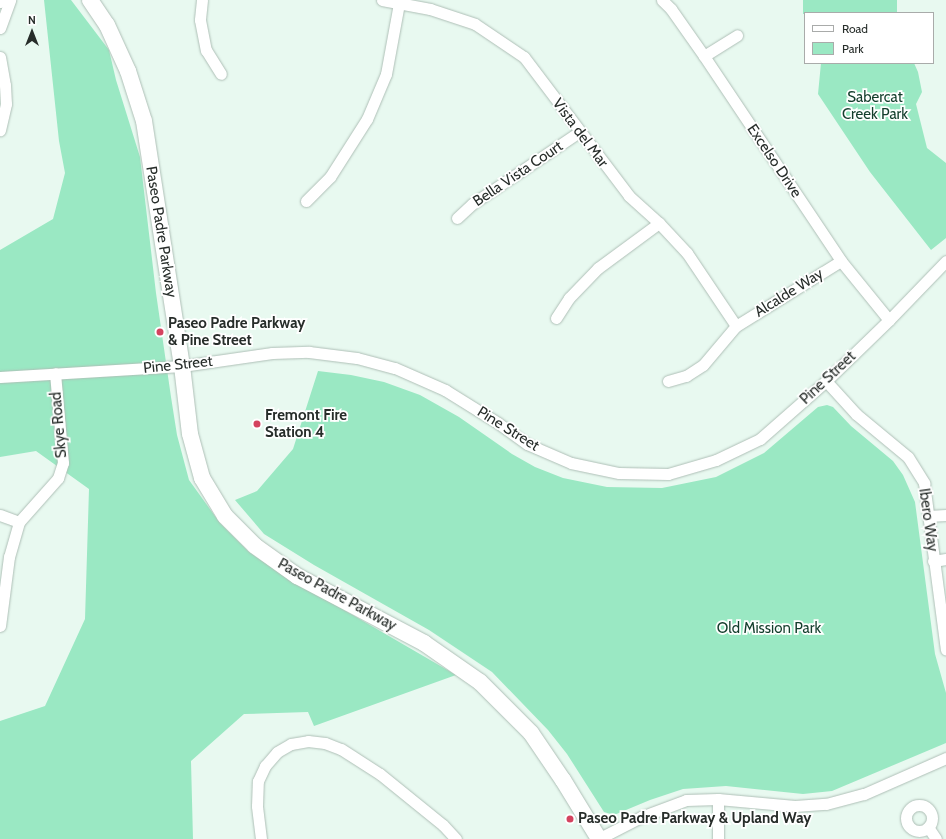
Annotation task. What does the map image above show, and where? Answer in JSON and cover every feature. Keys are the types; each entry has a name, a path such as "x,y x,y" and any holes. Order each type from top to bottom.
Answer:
{"main road":[{"name":"Paseo Padre Parkway","path":"90,0 107,24 128,71 144,121 182,366 190,434 202,478 225,516 255,546 297,576 424,643 480,682 531,733 563,780 599,839"}],"street":[{"path":"0,28 10,0"},
{"path":"202,0 200,20 206,50 221,74"},
{"name":"Vista del Mar","path":"382,0 430,9 475,24 524,57 628,196 659,223 687,253 736,326"},
{"name":"Excelso Drive","path":"662,0 671,9 704,56 841,261 889,320"},
{"path":"306,201 330,177 367,119 386,74 399,4"},
{"path":"704,56 738,35"},
{"path":"0,57 5,85 6,104 0,130"},
{"name":"Bella Vista Court","path":"457,218 472,204 580,132"},
{"path":"556,318 569,298 598,268 659,223"},
{"name":"Alcalde Way","path":"668,381 686,376 703,365 736,326 841,261"},
{"name":"Pine Street","path":"0,377 182,366 272,353 309,352 358,358 395,368 445,390 498,423 527,444 571,463 619,473 668,474 716,460 760,439 826,381 889,320 946,261"},
{"name":"Skye Road","path":"0,626 9,557 19,522 58,478 63,463 55,374"},
{"name":"Ibero Way","path":"826,381 856,414 908,457 924,483 933,561 946,648"},
{"path":"0,515 19,522"},
{"path":"928,516 946,515"},
{"path":"933,561 946,559"},
{"path":"261,839 257,806 258,781 265,766 276,752 291,744 308,741 325,743 342,749 380,774 443,826 456,839"},
{"path":"599,839 641,817 686,800 718,798 794,806 826,804 864,794 946,758"},
{"path":"718,798 718,839"},
{"path":"928,827 936,839"}],"green space":[{"path":"44,0 71,0 109,50 116,80 140,157 156,293 171,397 177,435 189,480 220,523 249,552 277,571 456,675 314,726 308,712 244,714 191,761 193,839 0,839 0,721 45,706 85,619 89,489 36,451 0,457 0,250 53,219 65,173 59,141"},
{"path":"803,0 897,0 897,12 804,12 803,14"},
{"name":"Sabercat Creek Park","path":"821,64 914,64 918,72 922,92 916,104 927,148 946,163 946,238 931,250 870,172 818,94"},
{"name":"Old Mission Park","path":"318,371 351,375 384,382 420,395 459,417 512,454 535,467 563,478 607,487 662,488 716,477 764,453 818,407 827,405 833,407 851,426 893,461 903,475 915,502 935,654 946,693 946,743 832,791 803,794 726,786 683,789 650,800 614,815 604,812 567,754 548,730 492,672 429,630 314,565 264,534 235,500 257,491 293,449"}],"place":[{"name":"Paseo Padre Parkway & Pine Street","path":"160,332"},
{"name":"Fremont Fire Station 4","path":"257,424"},
{"name":"Paseo Padre Parkway & Upland Way","path":"570,819"}]}
